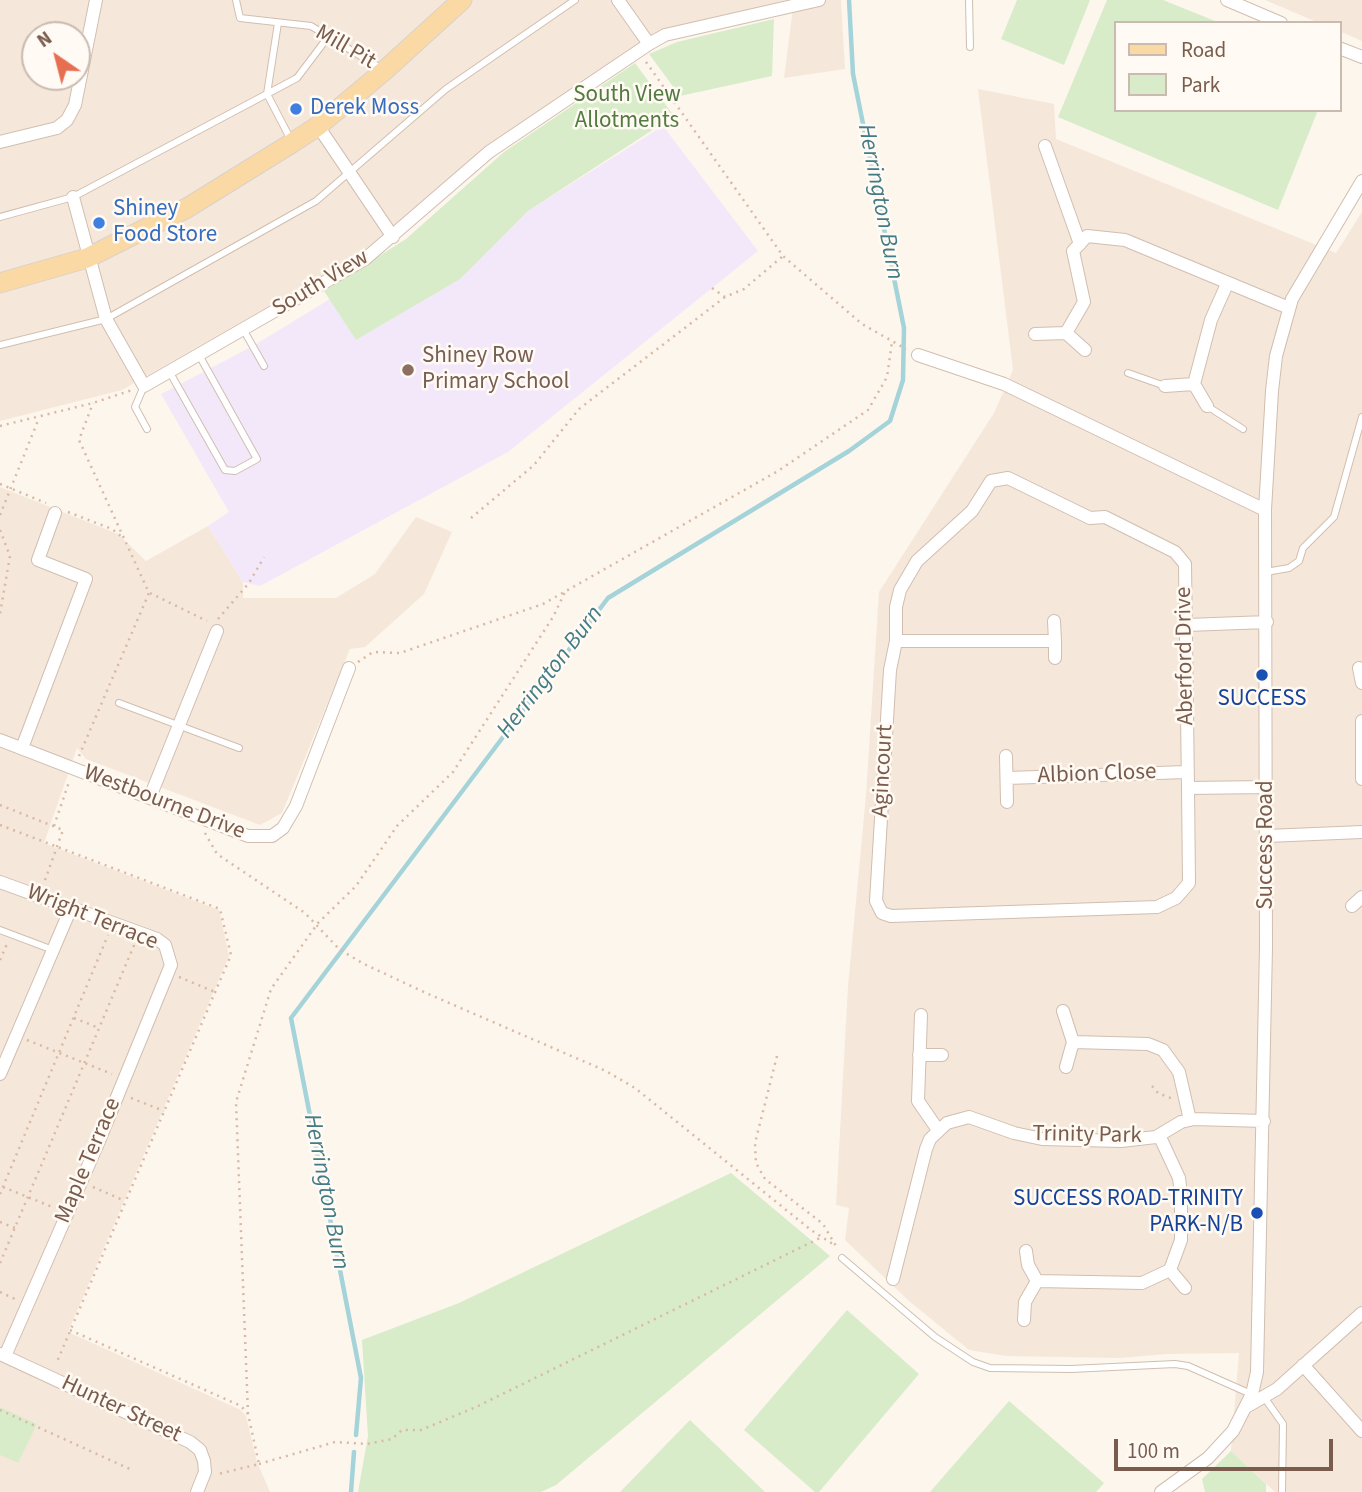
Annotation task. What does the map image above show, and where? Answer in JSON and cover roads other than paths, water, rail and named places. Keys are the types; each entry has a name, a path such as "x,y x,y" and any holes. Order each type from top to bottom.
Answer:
{"main road":[{"path":"0,283 87,258 187,208 318,126 384,71 461,0"}],"street":[{"path":"0,141 57,128 67,120 75,106 96,0"},
{"path":"618,0 644,47"},
{"name":"South View","path":"144,386 365,259 489,152 644,47 666,35 787,4 819,0"},
{"path":"1227,0 1276,21"},
{"path":"1341,49 1362,57"},
{"path":"318,126 393,237"},
{"path":"1045,146 1080,244"},
{"name":"Success Road","path":"1258,1396 1267,836 1265,510 1272,391 1276,356 1289,308 1362,181"},
{"path":"73,197 87,258 106,318 144,386"},
{"path":"1066,333 1084,302 1073,251 1087,236 1125,240 1289,308"},
{"path":"1207,406 1194,384 1211,320 1227,284"},
{"path":"1035,334 1066,333 1086,350"},
{"path":"918,355 1004,384 1265,510"},
{"path":"1165,386 1194,384"},
{"name":"Aberford Drive","path":"876,901 882,912 891,916 1157,906 1176,898 1189,883 1185,564 1175,552 1105,517 1090,518 1008,478 999,478"},
{"name":"Agincourt","path":"876,901 890,670 896,641 896,607 900,590 917,561 972,511 991,481 999,478"},
{"path":"22,748 86,579 38,560 55,513"},
{"path":"1054,621 1055,658"},
{"path":"1187,625 1266,622"},
{"path":"150,797 217,631"},
{"path":"896,641 1055,641"},
{"name":"Westbourne Drive","path":"0,740 197,816 261,838 272,836 283,828 296,806 349,667"},
{"path":"1359,668 1362,683"},
{"path":"1362,721 1362,779"},
{"name":"Albion Close","path":"1006,756 1007,802"},
{"name":"Albion Close","path":"1007,778 1187,772"},
{"path":"1188,788 1267,787"},
{"path":"1267,836 1362,832"},
{"name":"Wright Terrace","path":"0,881 165,945 169,969"},
{"path":"1352,906 1362,897"},
{"path":"0,1074 71,908"},
{"name":"Maple Terrace","path":"2,1355 81,1182 169,969"},
{"path":"1063,1011 1073,1042 1066,1067"},
{"path":"893,1279 926,1149 938,1130 918,1101 921,1015"},
{"path":"1073,1042 1148,1044 1163,1050 1180,1072 1190,1119"},
{"path":"919,1055 942,1055"},
{"name":"Trinity Park","path":"938,1130 947,1123 969,1117 1014,1133 1042,1139 1142,1140 1190,1119 1264,1121"},
{"name":"Trinity Park","path":"1158,1135 1179,1178 1181,1194 1181,1240 1170,1270"},
{"path":"1026,1251 1028,1265 1037,1281"},
{"path":"1037,1281 1142,1283 1170,1270 1185,1288"},
{"path":"1024,1320 1025,1302 1037,1281"},
{"path":"1161,1492 1221,1446 1246,1407 1258,1396 1303,1366 1362,1312"},
{"name":"Hunter Street","path":"2,1355 190,1442 200,1450 204,1461 203,1477 197,1492"},
{"path":"1303,1366 1362,1432"}],"lane":[{"name":"Mill Pit","path":"236,0 240,19 311,26 384,71"},
{"path":"0,345 106,318 316,201 446,89 575,0"},
{"path":"969,0 970,47"},
{"path":"278,23 267,94 292,143"},
{"path":"0,217 73,197 297,78 328,37"},
{"path":"243,329 264,366"},
{"path":"169,371 225,470 235,471 257,459 199,355"},
{"path":"1128,373 1165,386"},
{"path":"144,386 135,407 147,429"},
{"path":"1207,406 1243,429"},
{"path":"1266,572 1289,568 1299,561 1303,548 1334,517 1362,417"},
{"path":"119,703 239,748"},
{"path":"0,930 53,950"},
{"path":"842,1258 935,1337 973,1362 990,1368 1071,1369 1175,1364 1188,1366 1258,1396 1283,1424 1282,1492"}],"waterway":[{"name":"Herrington Burn","path":"356,1435 361,1378 291,1018 608,598 849,451 890,421 903,380 904,328 853,74 849,0"},
{"name":"Herrington Burn","path":"351,1492 354,1452"}],"place":[{"name":"Derek Moss","path":"296,109"},
{"name":"Shiney Food Store","path":"99,223"},
{"name":"Shiney Row Primary School","path":"408,370"},
{"name":"SUCCESS","path":"1262,675"},
{"name":"SUCCESS ROAD-TRINITY PARK-N/B","path":"1257,1213"}],"park label":[{"name":"South View Allotments","path":"627,109"}]}
